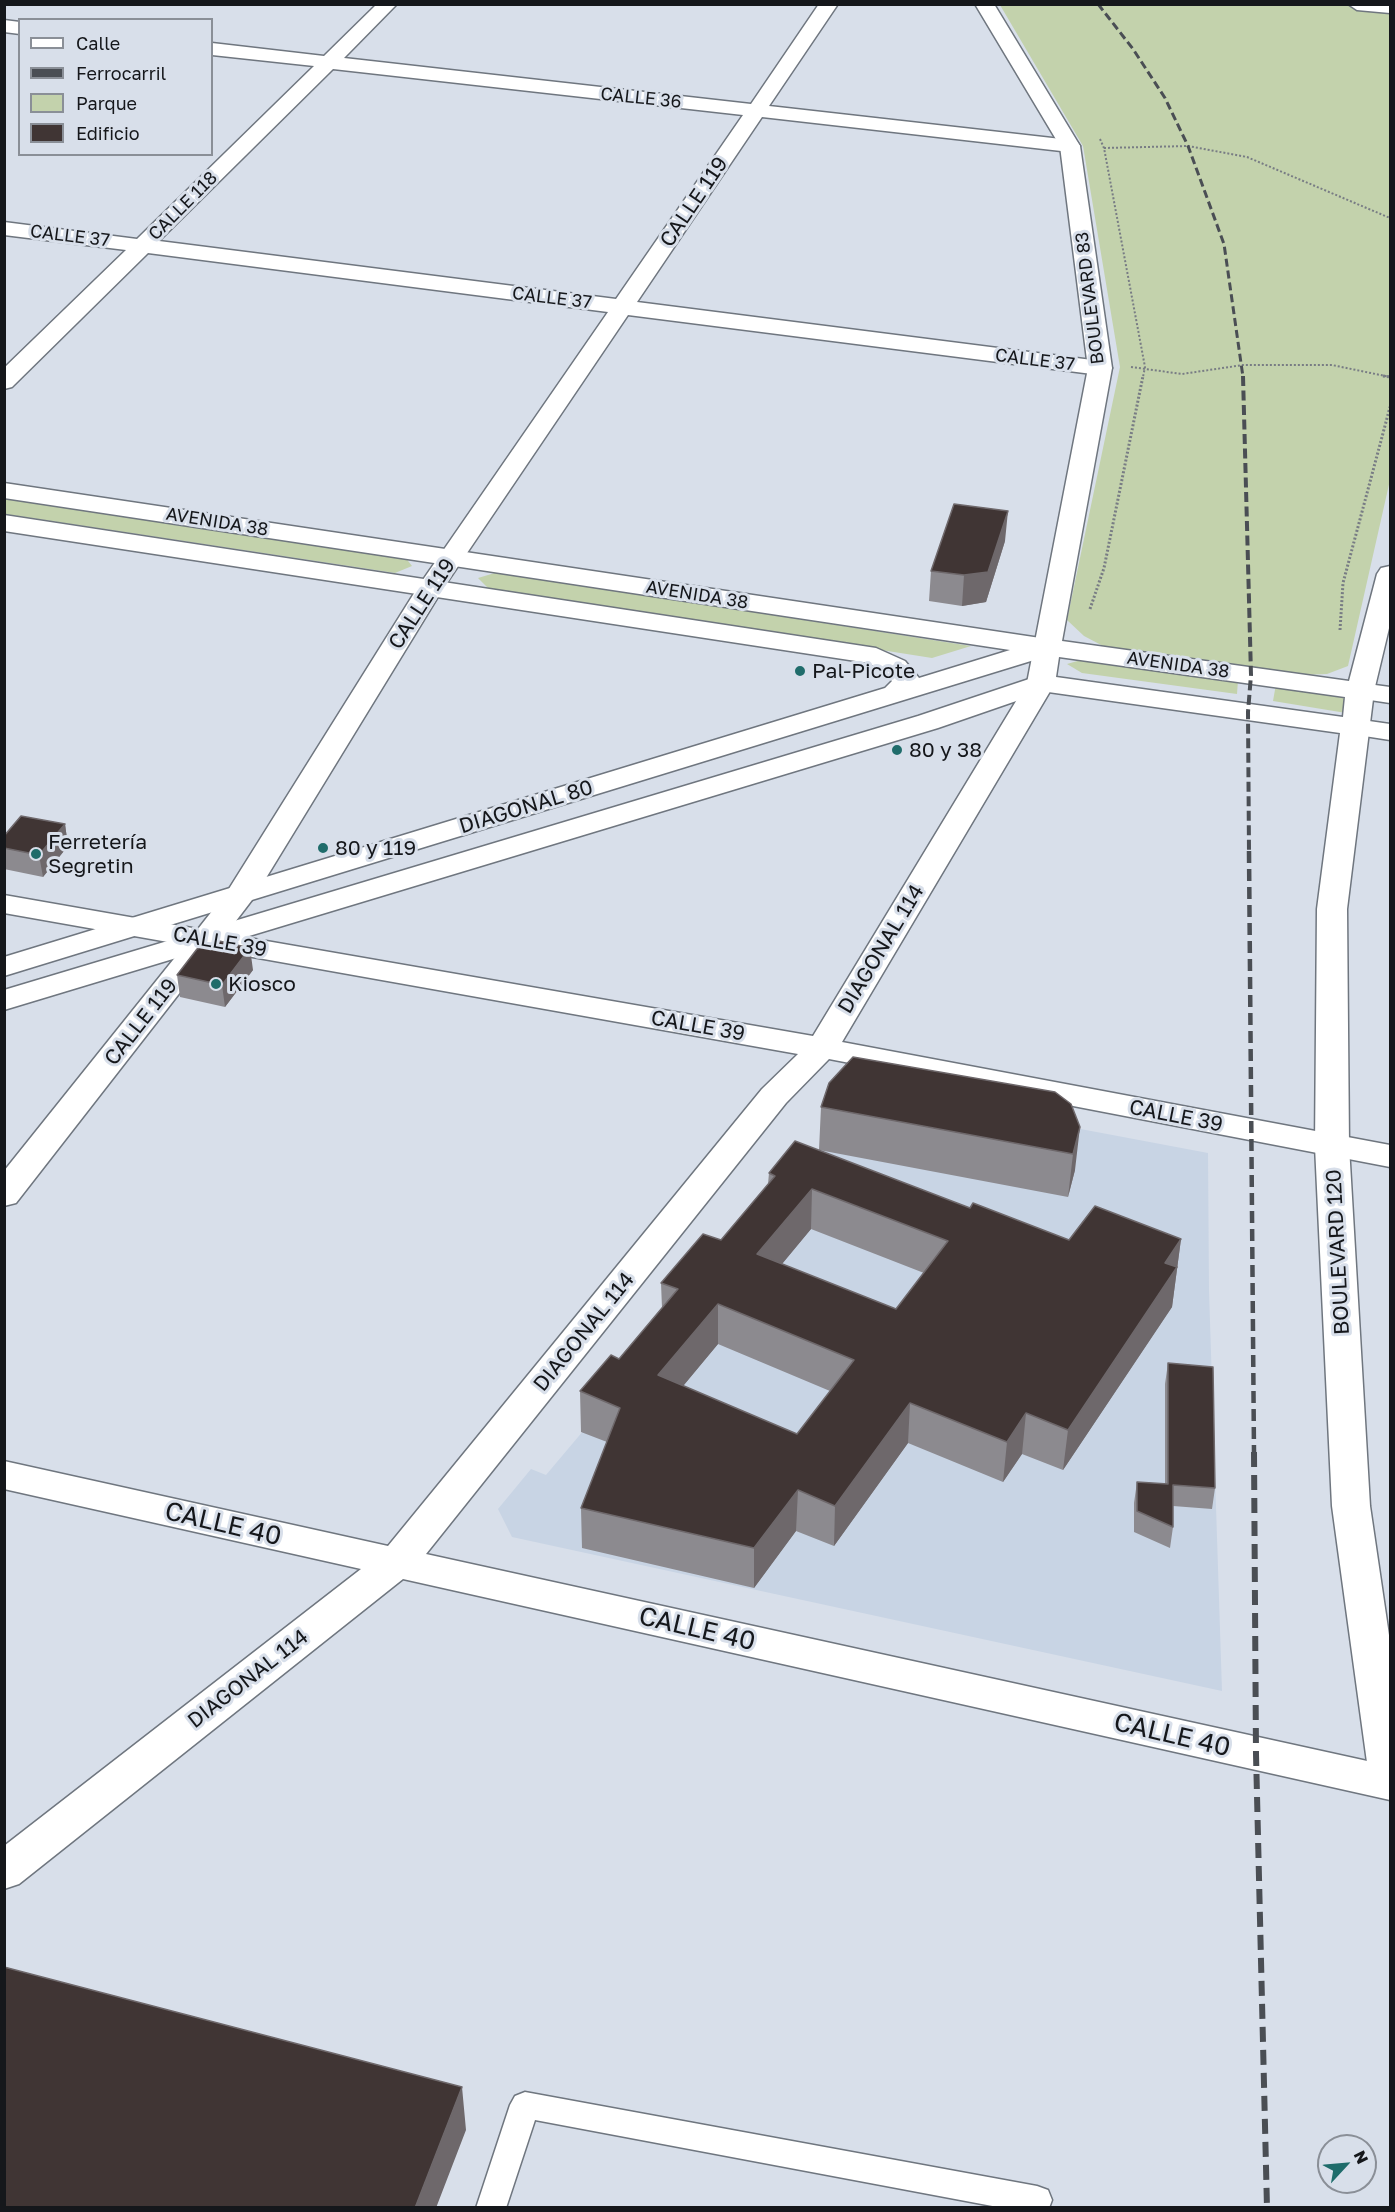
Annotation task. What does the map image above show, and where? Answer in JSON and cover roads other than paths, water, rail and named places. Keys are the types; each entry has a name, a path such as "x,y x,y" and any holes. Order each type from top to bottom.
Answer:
{"street":[{"name":"CALLE 118","path":"4,382 388,4"},
{"name":"CALLE 119","path":"4,1195 240,896 431,587 829,4"},
{"name":"BOULEVARD 83","path":"984,4 1070,146 1100,368 1041,683"},
{"path":"1357,4 1390,8"},
{"name":"CALLE 36","path":"213,49 1070,146"},
{"name":"CALLE 37","path":"4,228 1100,368"},
{"name":"AVENIDA 38","path":"4,490 1047,647 1390,695"},
{"name":"AVENIDA 38","path":"4,523 876,656 896,667 908,681 895,693"},
{"name":"BOULEVARD 120","path":"1390,574 1360,691 1332,909 1332,1146 1352,1506 1390,1777"},
{"name":"DIAGONAL 80","path":"4,967 1047,647"},
{"name":"AVENIDA 38","path":"1041,683 1390,732"},
{"name":"DIAGONAL 80","path":"4,1000 918,725 1041,683"},
{"name":"DIAGONAL 114","path":"4,1871 397,1563 774,1096 822,1048 1041,683"},
{"name":"CALLE 39","path":"4,904 822,1048 1390,1156"},
{"name":"CALLE 40","path":"4,1475 1390,1783"}],"lane":[{"path":"491,2208 525,2105 1037,2200"}],"railway":[{"path":"1098,4 1133,49 1165,98 1188,146 1224,244 1243,377"},
{"path":"1243,376 1251,675 1248,712 1249,853"},
{"path":"1249,851 1254,1453"},
{"path":"1254,1452 1256,1754 1267,2208"}],"place":[{"name":"Pal-Picote","path":"800,671"},
{"name":"80 y 38","path":"897,750"},
{"name":"80 y 119","path":"323,848"},
{"name":"Ferretería Segretin","path":"36,854"},
{"name":"Kiosco","path":"216,984"}]}
